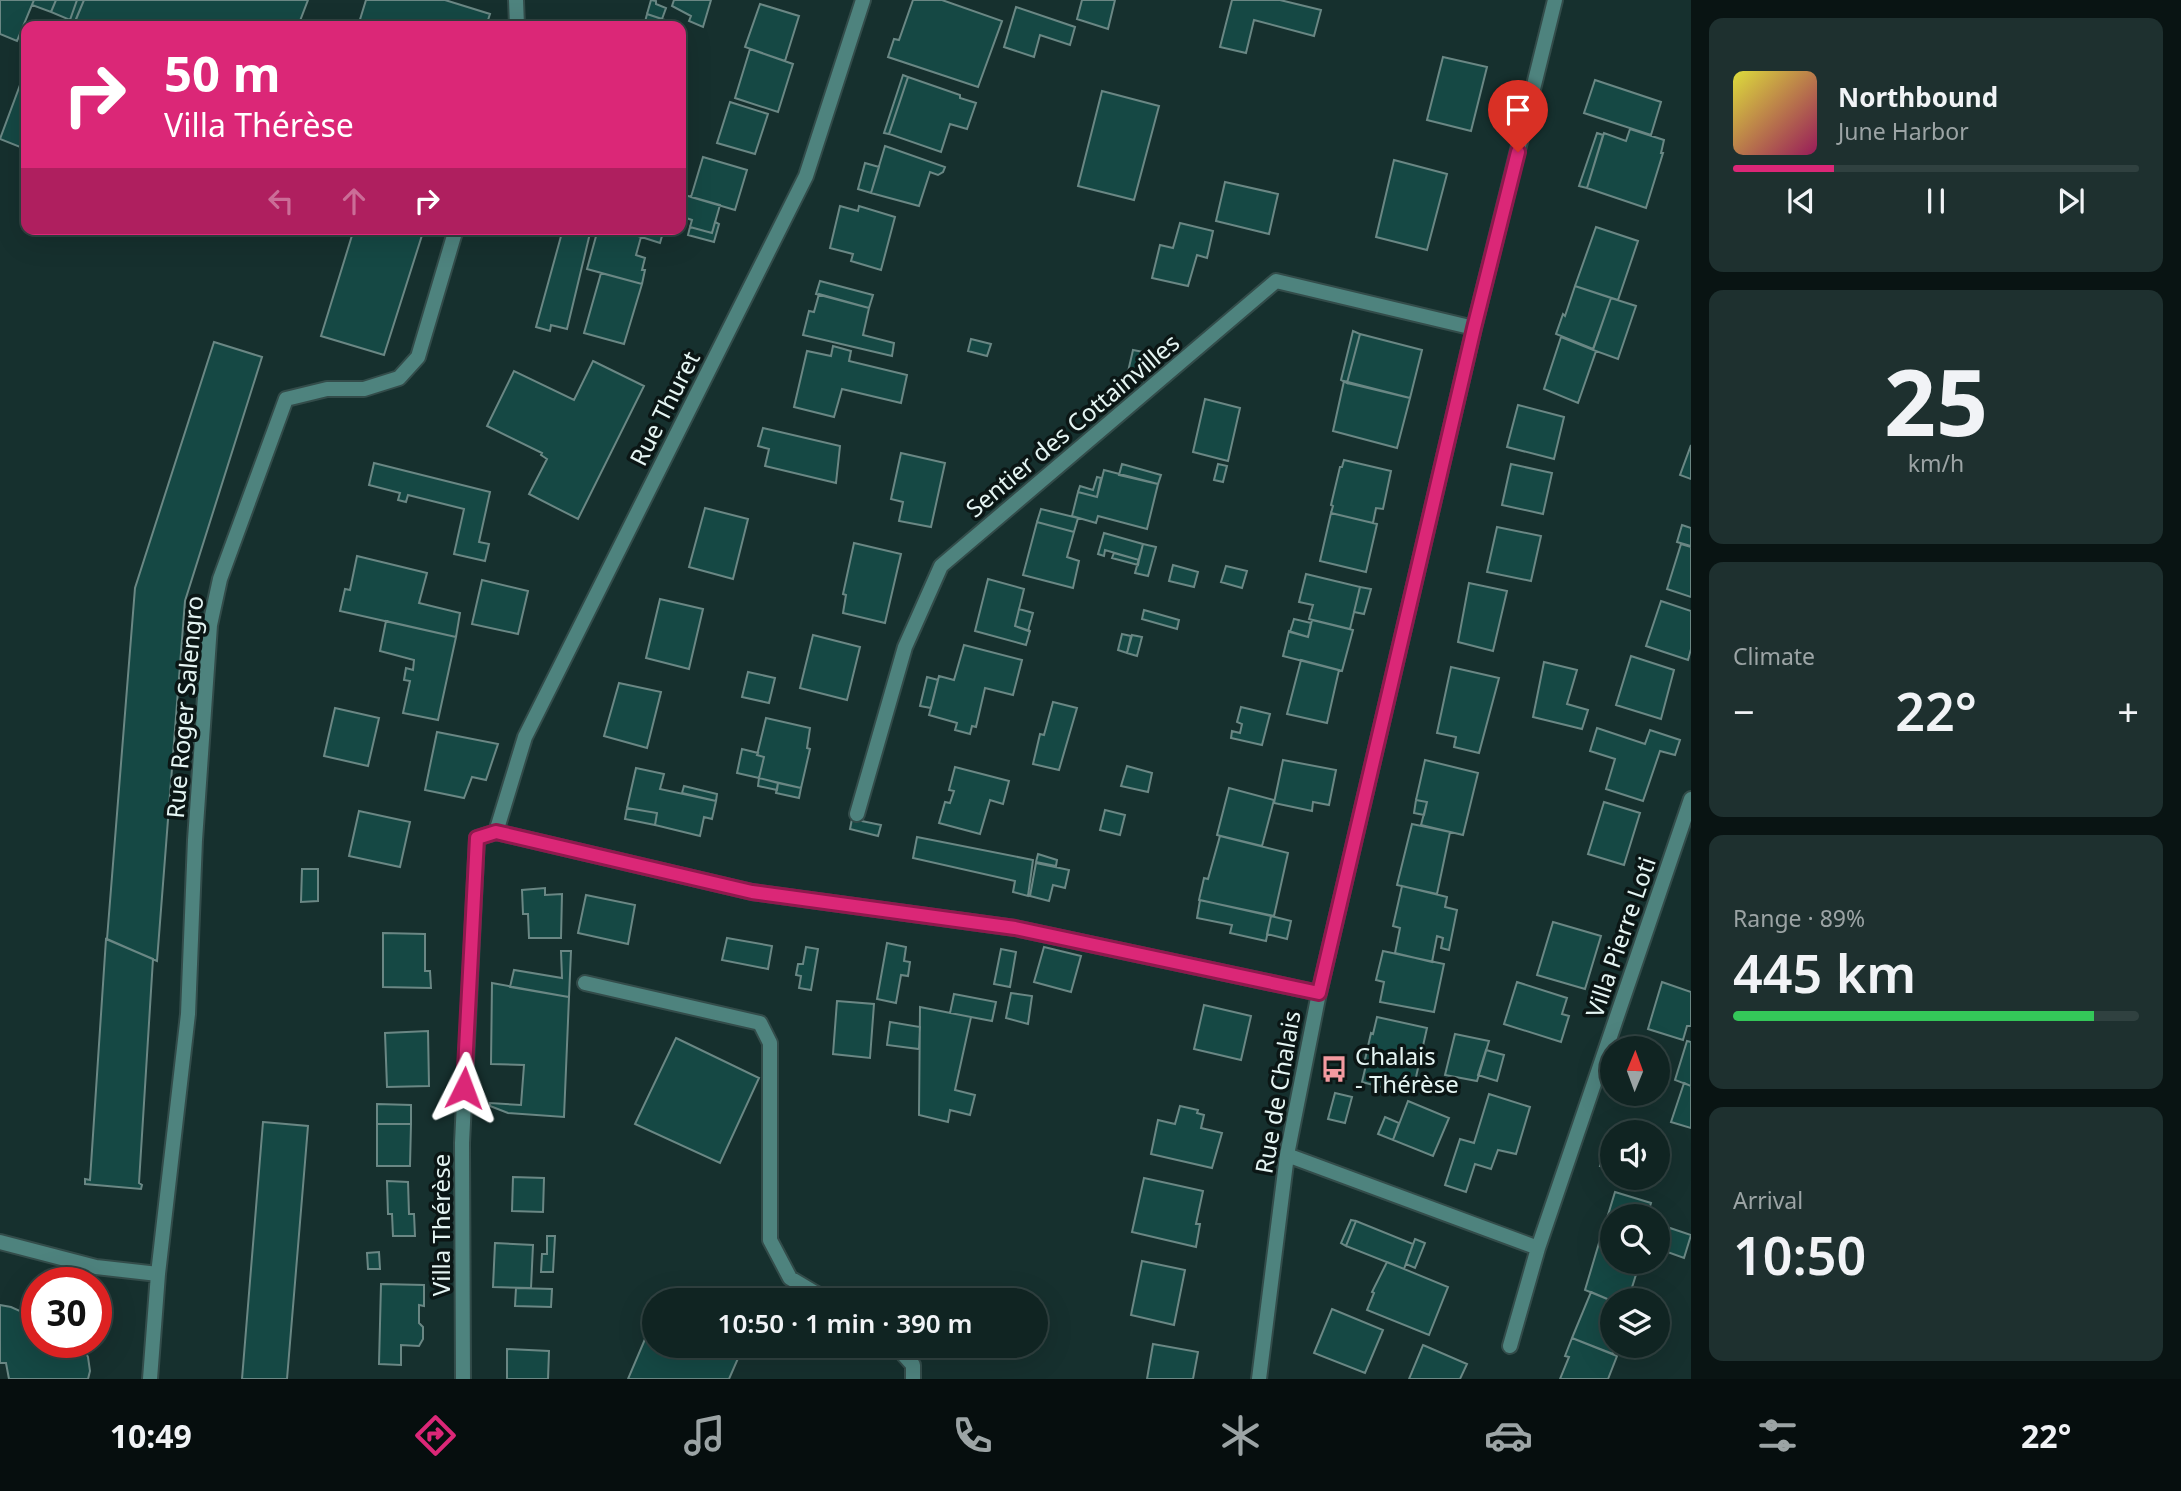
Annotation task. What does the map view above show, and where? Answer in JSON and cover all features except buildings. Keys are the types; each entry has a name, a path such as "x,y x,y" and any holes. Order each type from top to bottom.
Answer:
{"street":[{"path":"516,0 517,21"},
{"name":"Rue Thuret","path":"496,832 525,737 806,176 863,0"},
{"name":"Rue de Chalais","path":"1259,1379 1287,1155 1319,993 1474,328 1555,0"},
{"name":"Rue Roger Salengro","path":"158,1275 188,1014 195,839 210,625 220,579 286,399 327,389 364,389 399,378 418,357 454,235"},
{"name":"Sentier des Cottainvilles","path":"857,814 905,647 941,566 1276,281 1474,328"},
{"name":"Villa Pierre Loti","path":"1510,1346 1538,1248 1691,799"},
{"path":"496,832 752,892 1015,928 1319,993"},
{"name":"Villa Thérèse","path":"463,1379 462,1143 477,838 496,832"},
{"path":"585,983 760,1023 770,1044 771,1240 790,1278 807,1288"},
{"path":"1287,1155 1538,1248"},
{"path":"0,1242 96,1267 158,1275 150,1379"},
{"path":"907,1358 913,1365 913,1379"}],"place":[{"name":"Chalais - Thérèse","path":"1334,1069"}],"route":[{"path":"464,1088 477,838 496,832 752,892 1015,928 1319,993 1474,328 1518,152"}]}
